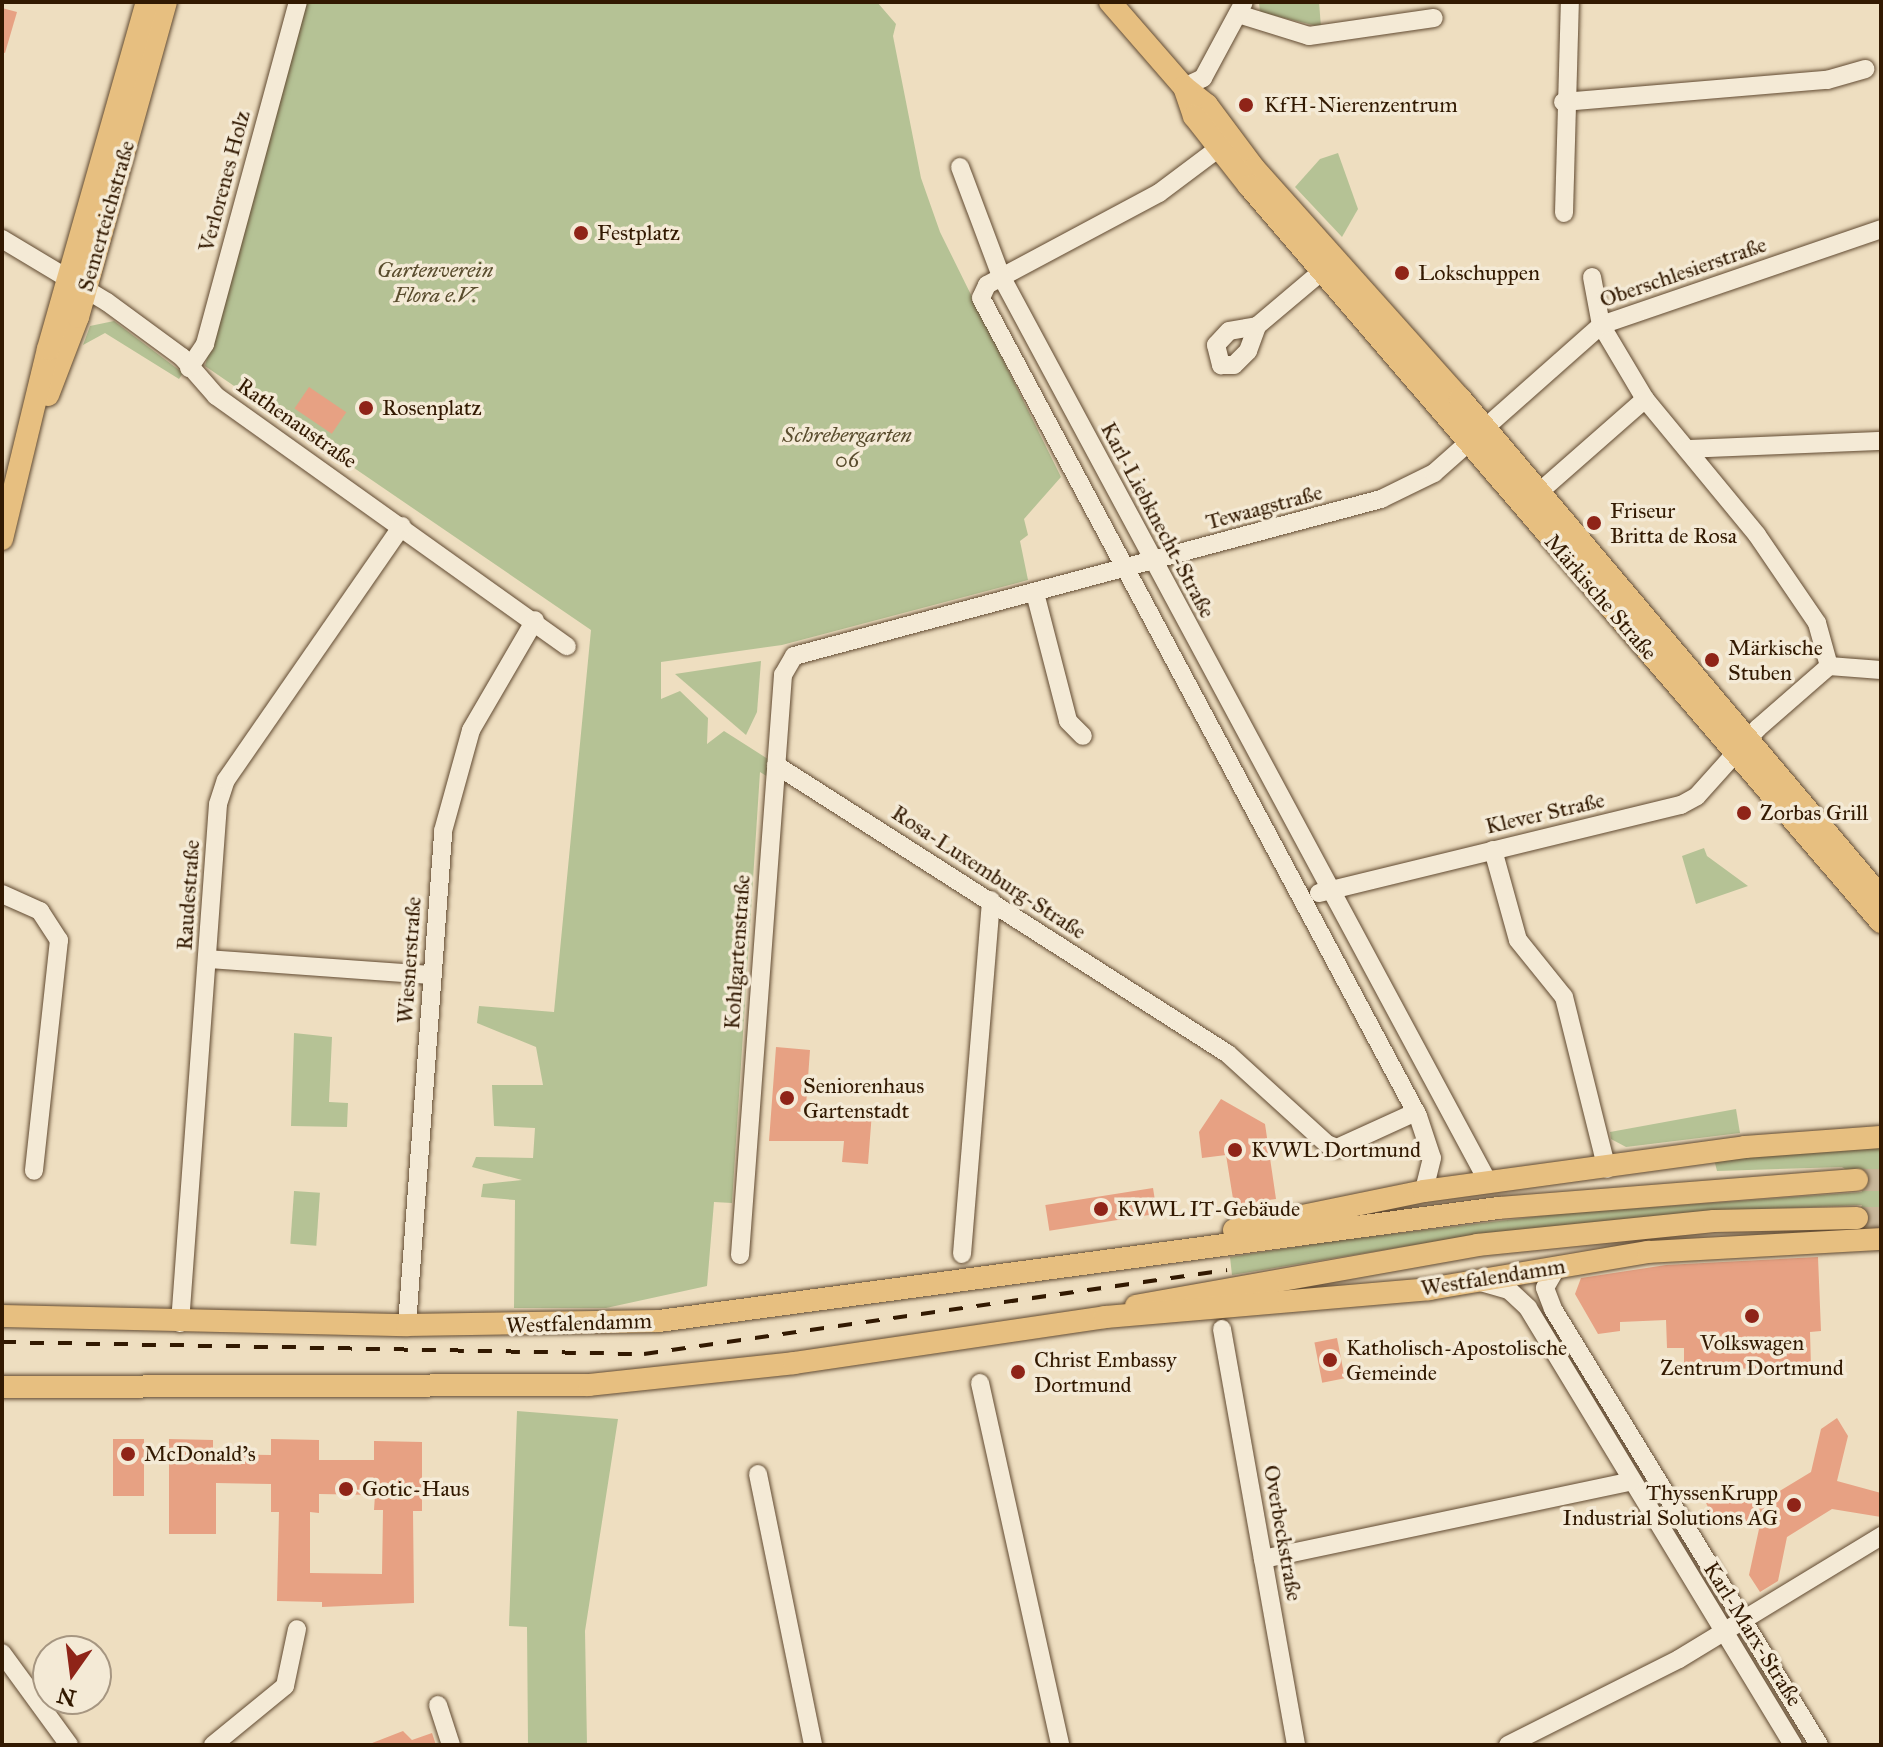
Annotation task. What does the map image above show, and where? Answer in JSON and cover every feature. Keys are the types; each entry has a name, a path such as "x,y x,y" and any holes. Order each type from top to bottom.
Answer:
{"main road":[{"name":"Semerteichstraße","path":"77,284 147,2"},
{"name":"Semerteichstraße","path":"2,539 32,424 166,2"},
{"name":"Märkische Straße","path":"1110,2 1184,87 1207,105 1254,168 1482,425 1744,747 1881,922"},
{"name":"Märkische Straße","path":"1184,87 1194,116 1219,148 1466,443 1744,747 1876,883"},
{"name":"Westfalendamm","path":"1151,1255 1179,1240 1424,1191 1607,1169 1745,1147 1881,1137"},
{"name":"Westfalendamm","path":"2,1316 180,1323 601,1324 807,1306 1498,1208 1857,1180"},
{"name":"Westfalendamm","path":"1105,1317 1170,1298 1477,1245 1714,1221 1857,1218"},
{"name":"Westfalendamm","path":"2,1387 589,1385 794,1363 1105,1317 1481,1282 1675,1249 1881,1239"}],"street":[{"name":"Verlorenes Holz","path":"189,368 205,344 298,2"},
{"path":"1564,213 1563,102 1570,2"},
{"path":"1184,87 1203,78 1241,8 1309,36 1434,18"},
{"path":"1563,102 1827,80 1865,69"},
{"path":"1219,148 1159,193 1001,276 981,292 1125,570 1417,1114 1432,1158 1424,1191"},
{"name":"Karl-Liebknecht-Straße","path":"960,167 1001,276 1488,1182"},
{"name":"Oberschlesierstraße","path":"1482,425 1601,325 1881,229"},
{"name":"Rathenaustraße","path":"2,239 77,284 189,368 216,396 535,620 567,646"},
{"path":"1257,326 1321,272"},
{"path":"1592,277 1601,325 1645,399 1757,535 1817,623 1829,666 1881,670"},
{"path":"1537,494 1645,399"},
{"name":"Tewaagstraße","path":"794,656 1153,563 1381,499 1434,473 1482,425"},
{"path":"1687,449 1881,441"},
{"name":"Raudestraße","path":"180,1323 218,804 226,780 402,526"},
{"path":"1035,593 1068,721 1083,736"},
{"name":"Wiesnerstraße","path":"407,1325 443,831 455,777 490,691 535,620"},
{"name":"Kohlgartenstraße","path":"740,1255 783,675 794,656"},
{"name":"Klever Straße","path":"1328,889 1681,805 1829,666"},
{"name":"Rosa-Luxemburg-Straße","path":"776,765 1177,1020 1266,1083 1327,1144 1337,1148 1417,1114"},
{"path":"1493,850 1518,940 1564,997 1607,1169"},
{"path":"1302,899 1328,889"},
{"path":"2,894 40,911 59,940 34,1171"},
{"path":"962,1254 991,900"},
{"path":"208,959 432,975"},
{"path":"1417,1114 1444,1103"},
{"name":"Karl-Marx-Straße","path":"1557,1267 1546,1279 1547,1300 1734,1627 1793,1745"},
{"name":"Karl-Marx-Straße","path":"1481,1282 1509,1290 1528,1308 1632,1481 1819,1745"},
{"name":"Overbeckstraße","path":"1222,1329 1296,1745"},
{"path":"980,1383 1060,1745"},
{"path":"758,1474 813,1745"},
{"path":"1263,1559 1632,1481"},
{"path":"1508,1745 1734,1627 1881,1536"},
{"path":"213,1745 285,1686 297,1629"},
{"path":"4,1661 69,1745"},
{"path":"438,1705 451,1745"}],"green space":[{"path":"303,2 877,2 896,24 893,36 921,178 940,232 1061,477 1024,519 1028,535 1020,541 1028,580 782,645 661,662 661,699 680,691 708,718 707,744 724,731 768,759 768,777 760,772 732,1203 714,1202 707,1286 606,1308 514,1308 515,1200 481,1197 483,1184 522,1180 472,1167 476,1157 533,1158 535,1128 494,1126 492,1085 543,1085 536,1047 477,1023 479,1006 554,1012 591,630 205,366"},
{"path":"1259,2 1319,2 1321,27 1260,12"},
{"path":"1338,153 1358,209 1342,237 1295,187 1320,159"},
{"path":"114,321 183,373 179,379 105,333 83,345 90,326"},
{"path":"761,661 757,712 746,735 675,674"},
{"path":"1704,848 1707,856 1748,886 1696,904 1682,856"},
{"path":"294,1033 332,1037 329,1102 348,1103 347,1127 291,1126"},
{"path":"1736,1109 1740,1133 1626,1147 1611,1139 1610,1132"},
{"path":"1881,1144 1881,1232 1850,1232 1862,1205 1715,1211 1462,1237 1232,1275 1230,1257 1335,1241 1558,1214 1862,1192 1855,1176 1842,1167 1717,1171 1714,1159"},
{"path":"294,1191 320,1193 316,1246 290,1244"},
{"path":"517,1411 618,1419 585,1631 587,1745 528,1745 527,1627 509,1626"}],"building":[{"path":"2,8 17,12 5,53 2,52"},
{"path":"309,387 346,412 332,434 294,409"},
{"name":"Seniorenhaus Gartenstadt","path":"776,1047 810,1050 806,1106 872,1112 868,1164 842,1162 844,1141 769,1141"},
{"name":"KVWL Dortmund","path":"1221,1099 1265,1124 1276,1199 1234,1205 1226,1155 1202,1158 1199,1132"},
{"name":"KVWL IT-Gebäude","path":"1153,1188 1157,1214 1049,1231 1045,1205"},
{"name":"Volkswagen Zentrum Dortmund","path":"1818,1257 1821,1331 1810,1332 1811,1367 1684,1370 1684,1348 1667,1348 1666,1320 1620,1322 1620,1331 1598,1334 1575,1294 1581,1278 1666,1265"},
{"name":"Katholisch-Apostolische Gemeinde","path":"1337,1338 1345,1378 1322,1383 1314,1342"},
{"name":"ThyssenKrupp Industrial Solutions AG","path":"1837,1418 1848,1436 1837,1481 1881,1493 1881,1517 1832,1509 1787,1537 1778,1581 1760,1592 1749,1575 1759,1529 1713,1517 1705,1501 1721,1489 1765,1500 1811,1472 1821,1429"},
{"name":"McDonald's","path":"113,1439 144,1439 144,1496 113,1496"},
{"name":"Gotic-Haus","path":"169,1439 213,1440 213,1454 271,1455 271,1439 319,1440 319,1460 374,1460 374,1441 422,1442 422,1511 413,1511 414,1603 322,1607 322,1602 277,1601 279,1512 271,1512 271,1484 216,1483 216,1534 169,1534","holes":["319,1494 375,1495 374,1510 383,1510 382,1574 310,1573 310,1512 319,1513"]},
{"path":"403,1731 412,1740 432,1733 436,1745 367,1745"}],"tunnel":[{"path":"1857,1180 1881,1180"},
{"path":"1857,1218 1881,1218"}],"railway":[{"path":"2,1342 644,1354 1227,1270"}],"place":[{"name":"KfH-Nierenzentrum","path":"1246,105"},
{"name":"Festplatz","path":"581,233"},
{"name":"Lokschuppen","path":"1402,273"},
{"name":"Rosenplatz","path":"366,408"},
{"name":"Friseur Britta de Rosa","path":"1594,523"},
{"name":"Märkische Stuben","path":"1712,660"},
{"name":"Zorbas Grill","path":"1744,813"},
{"name":"Seniorenhaus Gartenstadt","path":"787,1098"},
{"name":"KVWL Dortmund","path":"1235,1150"},
{"name":"KVWL IT-Gebäude","path":"1101,1209"},
{"name":"Volkswagen Zentrum Dortmund","path":"1752,1316"},
{"name":"Katholisch-Apostolische Gemeinde","path":"1330,1360"},
{"name":"Christ Embassy Dortmund","path":"1018,1372"},
{"name":"McDonald's","path":"128,1454"},
{"name":"Gotic-Haus","path":"346,1489"},
{"name":"ThyssenKrupp Industrial Solutions AG","path":"1794,1505"}],"park label":[{"name":"Gartenverein Flora e.V.","path":"435,282"},
{"name":"Schrebergarten 06","path":"847,446"}]}
